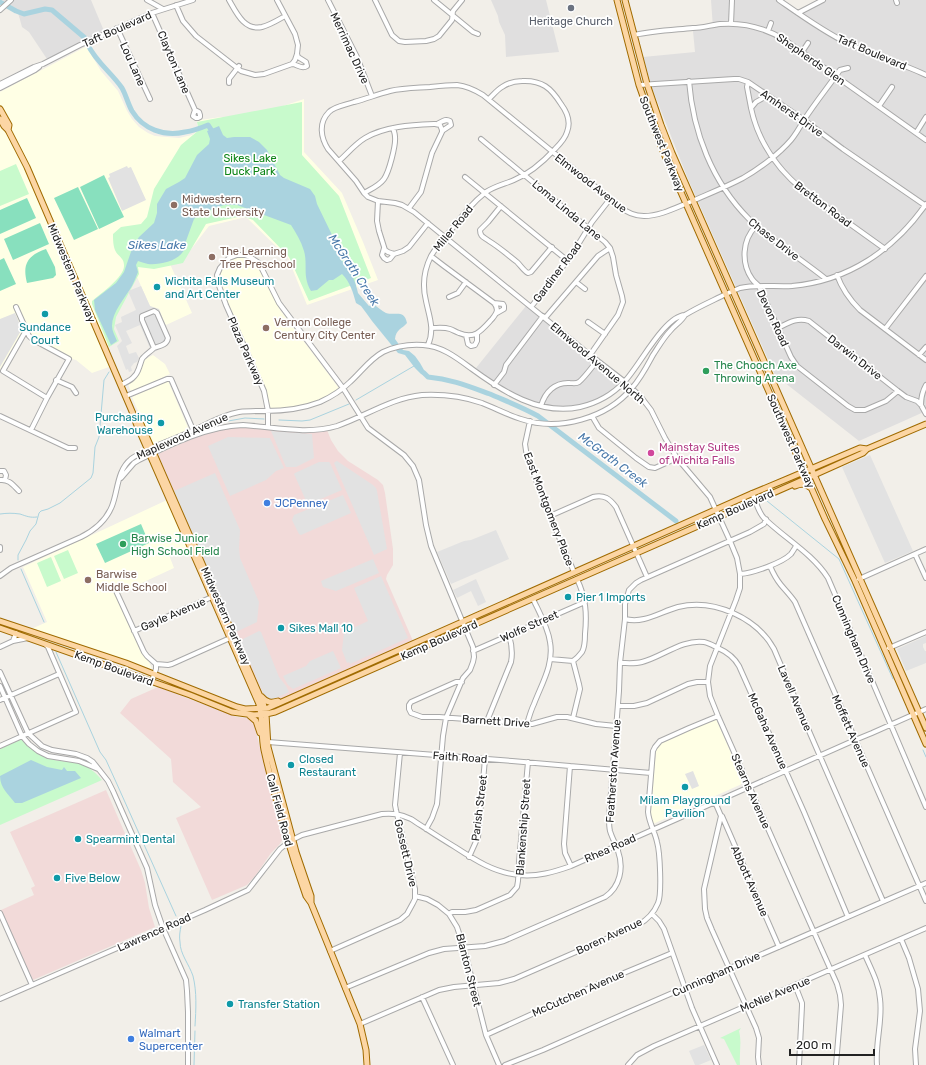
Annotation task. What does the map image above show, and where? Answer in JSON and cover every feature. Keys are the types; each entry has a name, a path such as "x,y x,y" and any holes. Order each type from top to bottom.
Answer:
{"main road":[{"name":"Southwest Parkway","path":"617,0 639,85 665,156 807,478 855,581 926,744"},
{"name":"Southwest Parkway","path":"625,0 647,84 672,153 926,728"},
{"name":"Midwestern Parkway","path":"0,109 9,126 8,130"},
{"path":"651,120 658,117"},
{"name":"Midwestern Parkway","path":"0,119 8,130 27,167 134,416 140,422 151,452 178,514 259,691 263,712"},
{"path":"764,378 770,376"},
{"name":"Kemp Boulevard","path":"0,628 152,681 232,712 248,714 275,712 814,475 863,453 867,449 926,424"},
{"name":"Kemp Boulevard","path":"0,621 108,657 237,707 263,712 268,708 752,493 860,448 867,449"},
{"path":"807,458 815,464 835,459"},
{"path":"787,479 798,471 799,459"},
{"path":"783,488 805,484 812,488 814,492"},
{"path":"833,534 840,532"},
{"path":"574,572 577,579"},
{"path":"530,592 533,599"},
{"name":"Midwestern Parkway","path":"215,596 230,638 263,712"},
{"path":"16,633 18,627"},
{"path":"105,665 108,657"},
{"path":"259,691 265,700 269,702 274,703 282,699 289,699"},
{"name":"Call Field Road","path":"263,712 262,738 264,749 275,781"},
{"name":"Call Field Road","path":"263,712 268,748 275,781 306,896 311,903 360,1024 366,1050 367,1065"},
{"path":"248,714 256,721 262,738"}],"street":[{"path":"147,0 163,9"},
{"name":"Taft Boulevard","path":"0,84 117,28 152,13 193,0"},
{"path":"229,0 238,17 243,22 254,27 268,25 286,16"},
{"path":"176,5 183,21 196,36 246,73 259,75 292,64 297,54 297,39 277,0"},
{"name":"Merrimac Drive","path":"328,0 357,57 372,96"},
{"path":"375,0 392,35 399,41 405,42 426,41 439,36 452,20 453,11 462,0"},
{"path":"434,0 473,32 478,34"},
{"path":"731,24 732,0"},
{"name":"Taft Boulevard","path":"779,0 822,29 849,44 910,68 926,76"},
{"path":"798,13 823,0"},
{"path":"2,8 9,2"},
{"name":"Clayton Lane","path":"152,13 195,110"},
{"path":"768,31 771,23"},
{"name":"Shepherds Glen","path":"634,35 658,31 731,24 748,25 768,31 780,37 802,52 926,140"},
{"name":"Lou Lane","path":"117,28 150,100"},
{"path":"802,52 808,43"},
{"path":"292,64 302,68 307,66 306,62 298,57 297,54"},
{"name":"Taft Boulevard","path":"0,88 35,70 43,64"},
{"path":"230,83 229,79 239,67"},
{"name":"Elmwood Avenue","path":"364,193 356,180 328,149 322,137 322,126 324,119 330,111 372,96 395,90 455,85 472,89 489,99 626,211 636,215 652,216 724,187 750,174 790,141 840,70 848,68"},
{"name":"Amherst Drive","path":"639,85 734,78 748,82 926,205"},
{"name":"Miller Road","path":"428,345 431,339 432,328 425,300 424,286 426,271 432,256 468,207 498,186 515,180 540,165 565,138 569,126 566,113 560,102 546,85 534,81 516,81 501,87 489,99"},
{"name":"Chase Drive","path":"689,81 690,97 699,137 705,152 724,187 737,206 756,226 826,279"},
{"name":"Bretton Road","path":"748,82 747,87 755,125 764,144 781,169 804,191 885,249"},
{"path":"879,106 892,87"},
{"path":"751,108 756,102 765,98 767,95"},
{"path":"916,133 926,117"},
{"path":"339,161 363,139 370,136 393,128 400,126 437,124 447,119 450,121 450,125 442,132 432,153 421,192 409,208 395,203 378,201 368,197 364,193 380,183 385,176 395,142 393,128"},
{"path":"437,124 441,127 442,132"},
{"name":"Loma Linda Lane","path":"480,139 605,242 610,248 623,302 618,315 590,355"},
{"path":"465,177 568,260"},
{"name":"Gardiner Road","path":"531,306 568,260 579,245 596,216 610,199"},
{"path":"378,201 377,224 384,248 388,252 394,254"},
{"name":"Maplewood Avenue","path":"0,575 11,568 92,532 110,511 120,479 134,463 151,452 195,433 227,415 241,412 287,410 311,406 343,388 376,357 393,348 410,344 428,345 447,352 494,385 524,400 541,406 560,409 592,404 611,394 624,382 658,335 681,315 685,315 704,304 740,288 751,286 796,285 812,283 858,266 893,243 907,229 926,205"},
{"path":"501,206 480,230 480,235 528,273 531,272 552,247"},
{"name":"Elmwood Avenue North","path":"409,208 632,388 648,404 677,458 689,474 707,493 719,516"},
{"path":"384,248 382,256 387,260 390,259 394,254 409,247 428,223"},
{"name":"Devon Road","path":"756,226 747,239 744,251 744,259 748,273 753,281 759,286 791,357 797,366 855,410 865,410 886,401 898,391"},
{"path":"494,385 504,372 506,365 544,317 598,256 610,248"},
{"name":"Plaza Parkway","path":"268,426 268,411 264,391 226,306 218,283 217,275 220,268 229,258 237,255 245,255 259,263 279,303 343,388 368,428 404,455 415,470 419,480 431,546 473,647 473,651"},
{"path":"432,256 494,303 497,308 497,313"},
{"path":"837,275 841,285 860,310 926,360"},
{"path":"885,329 926,276"},
{"path":"449,297 458,293 466,282"},
{"path":"576,282 585,289"},
{"path":"432,328 449,328 469,336 477,334 497,313 504,309 503,304 494,303"},
{"path":"16,307 27,332 32,338 69,359 56,380 31,430"},
{"path":"121,385 130,381 136,376 146,354 168,341 157,312 154,311 142,316 142,320 154,348"},
{"name":"Maplewood Avenue","path":"195,433 234,425 268,426 303,430 326,428 337,426 385,404 419,396 440,395 458,397 482,403 530,421 553,424 573,422 592,416 612,406 623,398 647,367 665,336 684,318 685,315"},
{"name":"Darwin Drive","path":"778,328 796,320 808,321 906,397 921,405"},
{"path":"588,322 605,334"},
{"path":"27,332 24,334 2,371 47,398"},
{"path":"466,335 468,344 471,346 475,345 477,341 477,334"},
{"path":"919,355 926,347"},
{"path":"541,406 543,399 550,390 559,384 579,382 597,360"},
{"path":"126,396 169,378 172,380 195,433"},
{"path":"56,380 72,387 76,393"},
{"path":"926,385 921,398 921,405 926,414"},
{"path":"0,416 68,448 75,448"},
{"path":"592,416 599,428 649,467 655,468 677,458"},
{"name":"East Montgomery Place","path":"530,421 525,444 526,454 574,572"},
{"path":"0,471 4,471 6,475 5,480"},
{"path":"0,480 10,482 19,491"},
{"name":"Cunningham Drive","path":"752,493 765,519 819,565 830,581 926,807"},
{"path":"550,516 593,496 608,498 616,507 647,577"},
{"name":"Stearns Avenue","path":"719,516 737,558 740,574 740,588 710,666 708,682 710,696 837,984 842,1005 836,1065"},
{"name":"Featherston Avenue","path":"346,988 429,953 492,945 504,941 605,897 615,886 620,877 620,862 616,845 610,831 609,818 625,604 629,590 636,583 647,577 758,528 764,524 766,519"},
{"path":"740,574 750,573 770,566 786,558 792,553 796,546"},
{"path":"855,581 926,549"},
{"path":"915,554 926,578"},
{"name":"Moffett Avenue","path":"770,566 774,576 795,602 926,900"},
{"path":"550,659 573,661 581,653 585,643 585,602 577,579"},
{"path":"116,591 145,654 156,664 172,664 230,638"},
{"name":"Gayle Avenue","path":"134,632 215,596"},
{"path":"527,724 546,677 550,659 550,641 543,620 533,599"},
{"name":"Wolfe Street","path":"473,651 585,602"},
{"name":"Lavell Avenue","path":"625,619 646,619 677,608 700,604 731,613 746,620 762,632 771,644 883,901"},
{"path":"885,650 926,632"},
{"path":"13,641 16,633"},
{"path":"487,721 511,662 512,646 508,635"},
{"path":"0,647 13,641 31,638"},
{"name":"McGaha Avenue","path":"620,663 643,662 681,646 704,642 730,654 738,663 848,917"},
{"path":"0,746 76,712 45,643"},
{"path":"426,829 437,804 446,718 462,682 470,670 473,662 473,651"},
{"path":"573,661 580,689 573,718"},
{"path":"152,681 156,664"},
{"path":"0,672 28,733 42,746 52,750 76,754 93,762 108,781 113,791 147,868 155,905 186,980 188,1005 188,1065"},
{"path":"0,700 59,674"},
{"name":"Barnett Drive","path":"462,682 456,682 413,701 409,707 411,713 422,717 527,724 537,724 557,717 567,717 596,724 616,726"},
{"path":"618,706 634,706 647,703 688,684 708,682"},
{"path":"0,686 22,736 38,751 48,756 79,761 99,770"},
{"name":"Rhea Road","path":"290,840 306,833 367,817 382,814 397,814 411,819 492,869 519,875 546,874 571,866 926,709"},
{"name":"Boren Avenue","path":"360,1024 434,992 447,988 498,984 514,979 638,925 646,920 652,914 658,902 660,890 658,844 648,812 653,750 659,742 718,716"},
{"name":"Faith Road","path":"268,742 652,773"},
{"name":"Gossett Drive","path":"330,951 400,920 409,911 413,903 415,896 415,884 395,805 400,753"},
{"name":"Parish Street","path":"469,856 473,851 478,837 485,759"},
{"name":"Blankenship Street","path":"449,914 452,912 476,910 507,896 517,887 528,762"},
{"path":"570,766 564,844 565,853 571,866"},
{"name":"Abbott Avenue","path":"715,802 779,946"},
{"path":"721,816 720,826 704,889 707,918 756,1028 759,1038 759,1065"},
{"name":"Lawrence Road","path":"0,999 248,890 275,855 290,840"},
{"name":"Cunningham Drive","path":"505,1065 537,1053 926,883"},
{"name":"Blanton Street","path":"415,896 432,901 438,905 449,914 460,931 486,1034 499,1065"},
{"path":"0,913 32,985"},
{"path":"652,914 661,925 684,988 717,1065"},
{"name":"McNiel Avenue","path":"628,1065 641,1053 926,928"},
{"path":"901,939 909,958 918,989 920,1011 915,1049 916,1065"},
{"name":"McCutchen Avenue","path":"486,1034 632,969 672,953"},
{"path":"866,955 878,984 881,1000 876,1054 877,1065"},
{"path":"795,985 802,1003 799,1065"},
{"path":"422,997 453,1065"}],"shaded area":[{"path":"2,0 91,0 104,31 47,59 29,32 22,27 17,9"},
{"path":"491,0 546,0 559,52 506,57 505,35"},
{"path":"711,0 779,0 798,13 826,0 926,0 926,411 859,441 775,375 688,179 652,88 643,57 695,52 693,31 713,28"},
{"name":"Midwestern State University","path":"87,46 101,71 118,91 132,119 139,127 155,136 179,138 192,135 199,130 197,122 200,120 221,117 226,125 304,99 304,152 342,193 378,280 307,305 288,258 246,217 209,226 182,261 170,264 192,313 166,325 150,306 137,277 114,317 113,326 117,341 101,348 109,367 92,373 76,360 23,330 0,369 0,92"},
{"path":"127,166 128,168 131,167 146,200 122,211 108,178 110,177 109,174"},
{"name":"Vernon College Century City Center","path":"239,257 252,260 258,265 280,310 339,389 312,404 293,409 271,410 267,394 220,285 219,280 221,270 228,261"},
{"path":"141,286 150,306 159,309 171,338 170,342 166,346 152,353 140,325 126,331 132,343 126,346 129,354 136,352 139,358 131,367 132,371 129,372 128,369 126,370 117,346 122,341 115,325 122,322 121,317 136,310 128,291"},
{"path":"526,306 619,383 603,396 585,404 564,407 544,405 525,400 498,386 476,368"},
{"path":"15,313 22,329 0,367 0,319"},
{"path":"153,355 165,364 170,374 131,392 128,384 135,379 141,371 144,360"},
{"path":"168,381 189,430 153,446 132,397"},
{"path":"225,428 264,428 297,432 327,430 338,451 348,461 378,480 383,485 393,549 393,565 386,579 413,641 296,693 273,701 268,701 232,627 158,454 194,438"},
{"path":"271,431 312,434 314,458 296,467 286,467"},
{"path":"228,437 270,438 284,468 276,471 266,480 230,496 208,446"},
{"path":"870,455 913,551 885,563 842,467"},
{"path":"337,461 376,488 387,549 374,555 334,463"},
{"path":"319,462 330,463 342,490 309,504 307,503 294,474"},
{"path":"215,473 240,530 240,558 259,602 257,622 236,632 174,491"},
{"path":"343,495 351,513 301,535 299,534 292,520 294,515"},
{"name":"Barwise Middle School","path":"167,500 187,547 169,555 174,568 120,593 152,669 31,629 47,622 23,567"},
{"path":"496,530 509,559 451,584 437,552"},
{"path":"373,559 379,573 336,591 323,587 321,581"},
{"path":"381,576 408,638 350,664 349,662 347,663 342,650 344,633 368,621 354,588"},
{"path":"476,579 486,602 478,606 471,591 457,598 453,590"},
{"path":"259,631 261,632 279,677 289,692 270,701 269,698 266,699 241,642 243,639"},
{"path":"926,636 926,643 923,644 923,647 926,651 926,663 906,671 897,649"},
{"path":"333,651 341,668 293,689 288,685 283,676 306,666 310,661"},
{"path":"158,687 237,717 250,719 254,724 283,839 247,885 212,900 176,818 201,807 173,782 171,759 120,713 131,699"},
{"path":"716,719 744,783 653,824 651,814 656,750 662,743"},
{"path":"693,771 699,786 692,789 685,774"},
{"path":"106,790 141,870 145,883 149,908 155,927 33,980 1,910 34,895 31,888 35,886 10,832"},
{"path":"704,1045 711,1060 695,1065 689,1051"}],"green space":[{"name":"Sikes Lake Duck Park","path":"302,102 302,155 339,196 371,278 309,301 289,257 253,220 242,216 206,224 183,263 154,269 138,267 139,274 116,317 114,329 119,341 109,347 92,301 121,275 123,270 123,261 114,248 113,234 121,227 141,224 147,217 154,189 181,145 199,130 197,122"},
{"path":"16,164 29,194 0,206 0,171"},
{"path":"104,175 124,217 99,229 80,187"},
{"path":"78,187 98,229 74,240 54,198"},
{"path":"27,198 36,218 0,234 0,210"},
{"path":"40,223 49,244 13,260 4,239"},
{"path":"46,249 55,267 56,275 53,278 27,283 25,271 28,261 35,254"},
{"path":"4,258 16,284 0,291 0,260"},
{"name":"Barwise Junior High School Field","path":"141,524 149,543 105,563 96,544"},
{"path":"68,550 78,573 64,579 54,556"},
{"path":"51,557 61,581 47,587 37,563"},
{"path":"22,739 41,755 57,761 76,762 82,764 92,770 102,780 0,825 0,749"},
{"path":"741,1028 739,1031 740,1065 737,1065 724,1039 720,1038"}],"water":[{"name":"Sikes Lake","path":"219,126 223,135 227,138 250,137 259,142 267,150 280,175 310,189 315,196 317,204 333,237 337,252 352,275 358,293 369,306 373,304 386,313 402,314 404,316 407,323 398,331 395,339 403,350 409,351 415,356 428,377 421,374 405,355 398,353 361,306 356,303 349,284 342,274 333,280 329,280 317,290 311,291 308,286 306,275 304,251 300,240 291,225 237,205 224,205 200,214 194,219 186,241 187,245 183,252 175,259 157,264 148,264 138,261 136,265 138,272 132,286 119,305 114,316 112,328 117,341 111,345 95,310 94,300 116,283 124,272 133,246 139,237 154,223 157,213 157,204 166,189 185,178 197,155 209,144 210,139 207,131"},
{"path":"31,760 47,767 62,770 64,767 67,771 75,771 81,778 22,803 15,803 3,788 0,776"}],"waterway":[{"name":"McGrath Creek","path":"0,2 24,14 45,9 52,10 85,38"},
{"name":"McGrath Creek","path":"88,45 95,57 122,88 132,111 142,123 155,130 169,133 191,131 208,125 214,134"},
{"path":"356,400 414,366"},
{"path":"18,560 18,555 30,531 36,524 39,513 60,503 91,478 93,473 95,447 99,437 104,380 109,372"},
{"name":"McGrath Creek","path":"424,373 428,377 452,381 490,394 538,416 676,521"},
{"path":"279,420 310,420 349,404"},
{"path":"217,423 245,418 264,419"},
{"path":"767,501 839,559 893,679"},
{"path":"0,514 15,513 30,517 37,517"},
{"path":"21,569 44,622"},
{"path":"56,652 100,752 106,760 176,916"},
{"path":"923,750 926,757"},
{"path":"181,926 180,946 193,976 195,988 195,1026"},
{"path":"194,1065 195,1031"}],"place":[{"name":"Heritage Church","path":"571,8"},
{"name":"Midwestern State University","path":"174,205"},
{"name":"The Learning Tree Preschool","path":"212,257"},
{"name":"Wichita Falls Museum and Art Center","path":"157,287"},
{"name":"Sundance Court","path":"45,314"},
{"name":"Vernon College Century City Center","path":"266,328"},
{"name":"The Chooch Axe Throwing Arena","path":"706,371"},
{"name":"Purchasing Warehouse","path":"161,423"},
{"name":"Mainstay Suites of Wichita Falls","path":"651,453"},
{"name":"JCPenney","path":"267,503"},
{"name":"Barwise Junior High School Field","path":"123,544"},
{"name":"Barwise Middle School","path":"88,580"},
{"name":"Pier 1 Imports","path":"568,597"},
{"name":"Sikes Mall 10","path":"281,628"},
{"name":"Closed Restaurant","path":"291,765"},
{"name":"Milam Playground Pavilion","path":"685,787"},
{"name":"Spearmint Dental","path":"78,839"},
{"name":"Five Below","path":"57,878"},
{"name":"Transfer Station","path":"230,1004"},
{"name":"Walmart Supercenter","path":"131,1039"}]}
